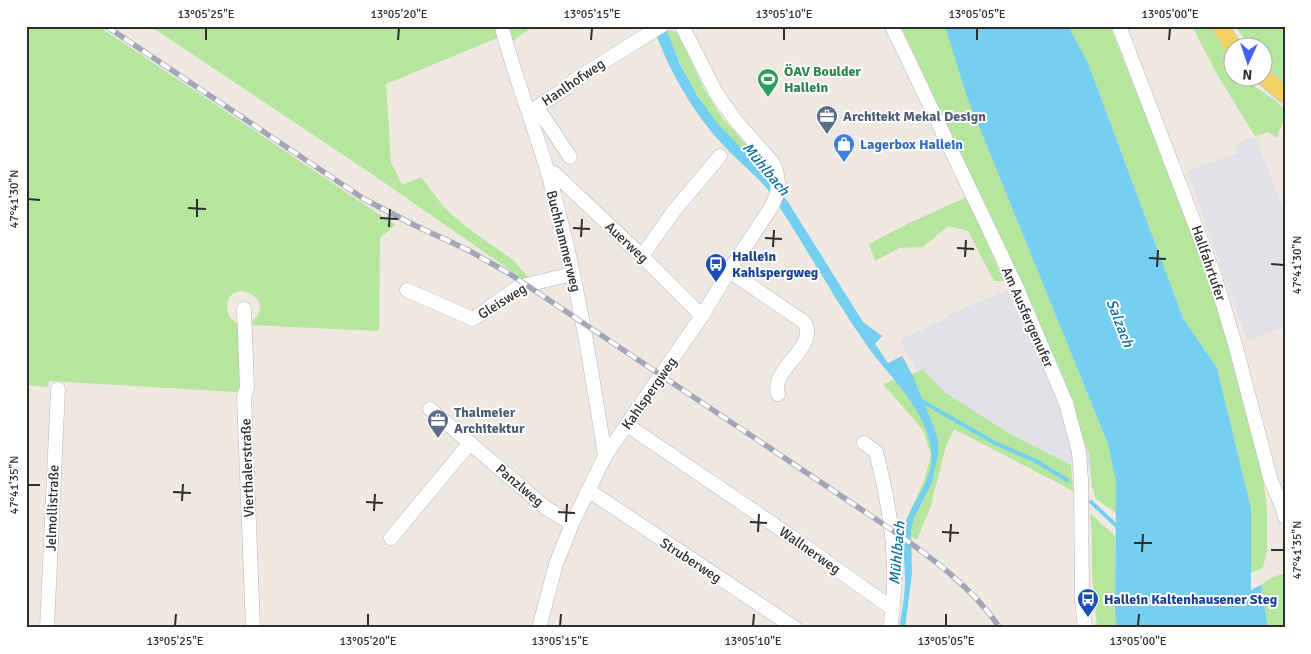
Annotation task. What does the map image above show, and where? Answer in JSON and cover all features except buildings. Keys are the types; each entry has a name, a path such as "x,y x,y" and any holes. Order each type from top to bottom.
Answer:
{"main road":[{"path":"1220,26 1228,38"},
{"path":"1274,86 1285,95"}],"street":[{"name":"Kahlspergweg","path":"539,628 556,564 572,524 605,456 702,316 729,271 766,216 777,194 776,170 716,93 682,26"},
{"name":"Am Ausfergenufer","path":"892,26 1016,286 1066,403 1078,452 1081,481 1082,600 1085,628"},
{"name":"Hallfahrtufer","path":"1119,26 1214,274 1235,344 1271,481 1284,509"},
{"name":"Hanlhofweg","path":"570,158 537,107 566,88 573,81 656,29"},
{"name":"Buchhammerweg","path":"502,32 548,174 584,323 605,456"},
{"path":"539,148 557,138"},
{"path":"642,256 673,212 720,156"},
{"name":"Auerweg","path":"548,174 554,173 702,316"},
{"path":"729,271 804,322 808,328 807,338 779,379 776,387 778,394"},
{"name":"Gleisweg","path":"407,290 473,319 517,288 526,284 572,274"},
{"name":"Vierthalerstraße","path":"244,309 247,388 244,396 253,628"},
{"name":"Jelmollistraße","path":"47,628 58,389"},
{"name":"Panzlweg","path":"430,409 546,508 572,524"},
{"name":"Wallnerweg","path":"627,425 893,608"},
{"path":"391,538 470,443"},
{"path":"864,443 876,452 891,523 895,580 890,628"},
{"name":"Struberweg","path":"588,490 795,628"}],"shaded area":[{"path":"1255,136 1285,214 1285,327 1247,341 1187,171 1238,153 1235,144"},
{"path":"1021,284 1062,376 1089,453 1091,470 1071,465 1007,432 946,393 922,369 917,372 900,340 948,318 946,316"}],"green space":[{"path":"26,26 98,26 395,225 380,238 379,331 248,325 257,315 260,307 257,299 243,291 235,292 229,297 227,307 231,318 240,325 243,386 236,392 49,381 48,387 26,385"},
{"path":"150,26 499,26 502,36 386,84 391,162 402,185 421,177 443,206 465,226 513,260 528,277 523,279 382,181"},
{"path":"504,26 533,26 509,44"},
{"path":"900,26 945,26 946,28 967,97 1108,444 1116,483 1116,513 1096,499 1092,487 1089,453 1062,376"},
{"path":"1068,26 1110,26 1186,217 1232,347 1259,450 1267,508 1267,550 1263,568 1251,573 1251,508 1217,368 1183,318 1088,63"},
{"path":"1192,26 1211,26 1224,46 1224,86"},
{"path":"1235,26 1285,26 1285,87 1274,75 1274,38 1244,38"},
{"path":"670,30 678,33 704,89 723,119 760,160 765,172 728,136 708,112 688,79 666,31"},
{"path":"1225,88 1257,88 1275,100 1285,110 1277,138 1268,132 1255,136"},
{"path":"967,197 1004,281 994,281 968,231 948,226 923,247 899,248 875,261 869,244 907,224"},
{"path":"922,369 946,393 1007,432 1071,465 1073,491 954,429 946,446 931,505 917,540 902,529 924,481 931,455 923,430 883,384"},
{"path":"1090,513 1115,536 1115,613 1117,628 1097,628 1092,574"},
{"path":"1285,573 1285,628 1268,628 1261,585 1271,578"}],"water":[{"path":"653,26 665,26 680,64 697,95 717,123 765,172 788,202 863,322 882,336 875,344 888,363 902,356 912,374 935,430 938,440 938,454 932,483 914,518 911,530 912,574 905,628 899,628 905,585 904,530 911,509 926,482 929,472 931,449 928,435 915,408 855,328 768,190 725,147 702,120 674,75"},
{"name":"Salzach","path":"945,26 1068,26 1088,63 1183,318 1217,368 1251,508 1251,590 1261,585 1268,628 1117,628 1115,613 1116,483 1108,444 967,97"}],"waterway":[{"path":"920,400 995,443 1036,461 1067,480"},
{"path":"1091,502 1119,528"}],"railway":[{"path":"106,26 364,199 468,250 510,274 892,530 951,574 977,599 1000,628"}],"place":[{"name":"ÖAV Boulder Hallein","path":"768,98"},
{"name":"Architekt Mekal Design","path":"827,135"},
{"name":"Lagerbox Hallein","path":"844,163"},
{"name":"Hallein Kahlspergweg","path":"716,283"},
{"name":"Thalmeier Architektur","path":"438,439"},
{"name":"Hallein Kaltenhausener Steg","path":"1088,618"}],"water label":[{"name":"Mühlbach","path":"766,169"},
{"name":"Mühlbach","path":"897,553"}]}
